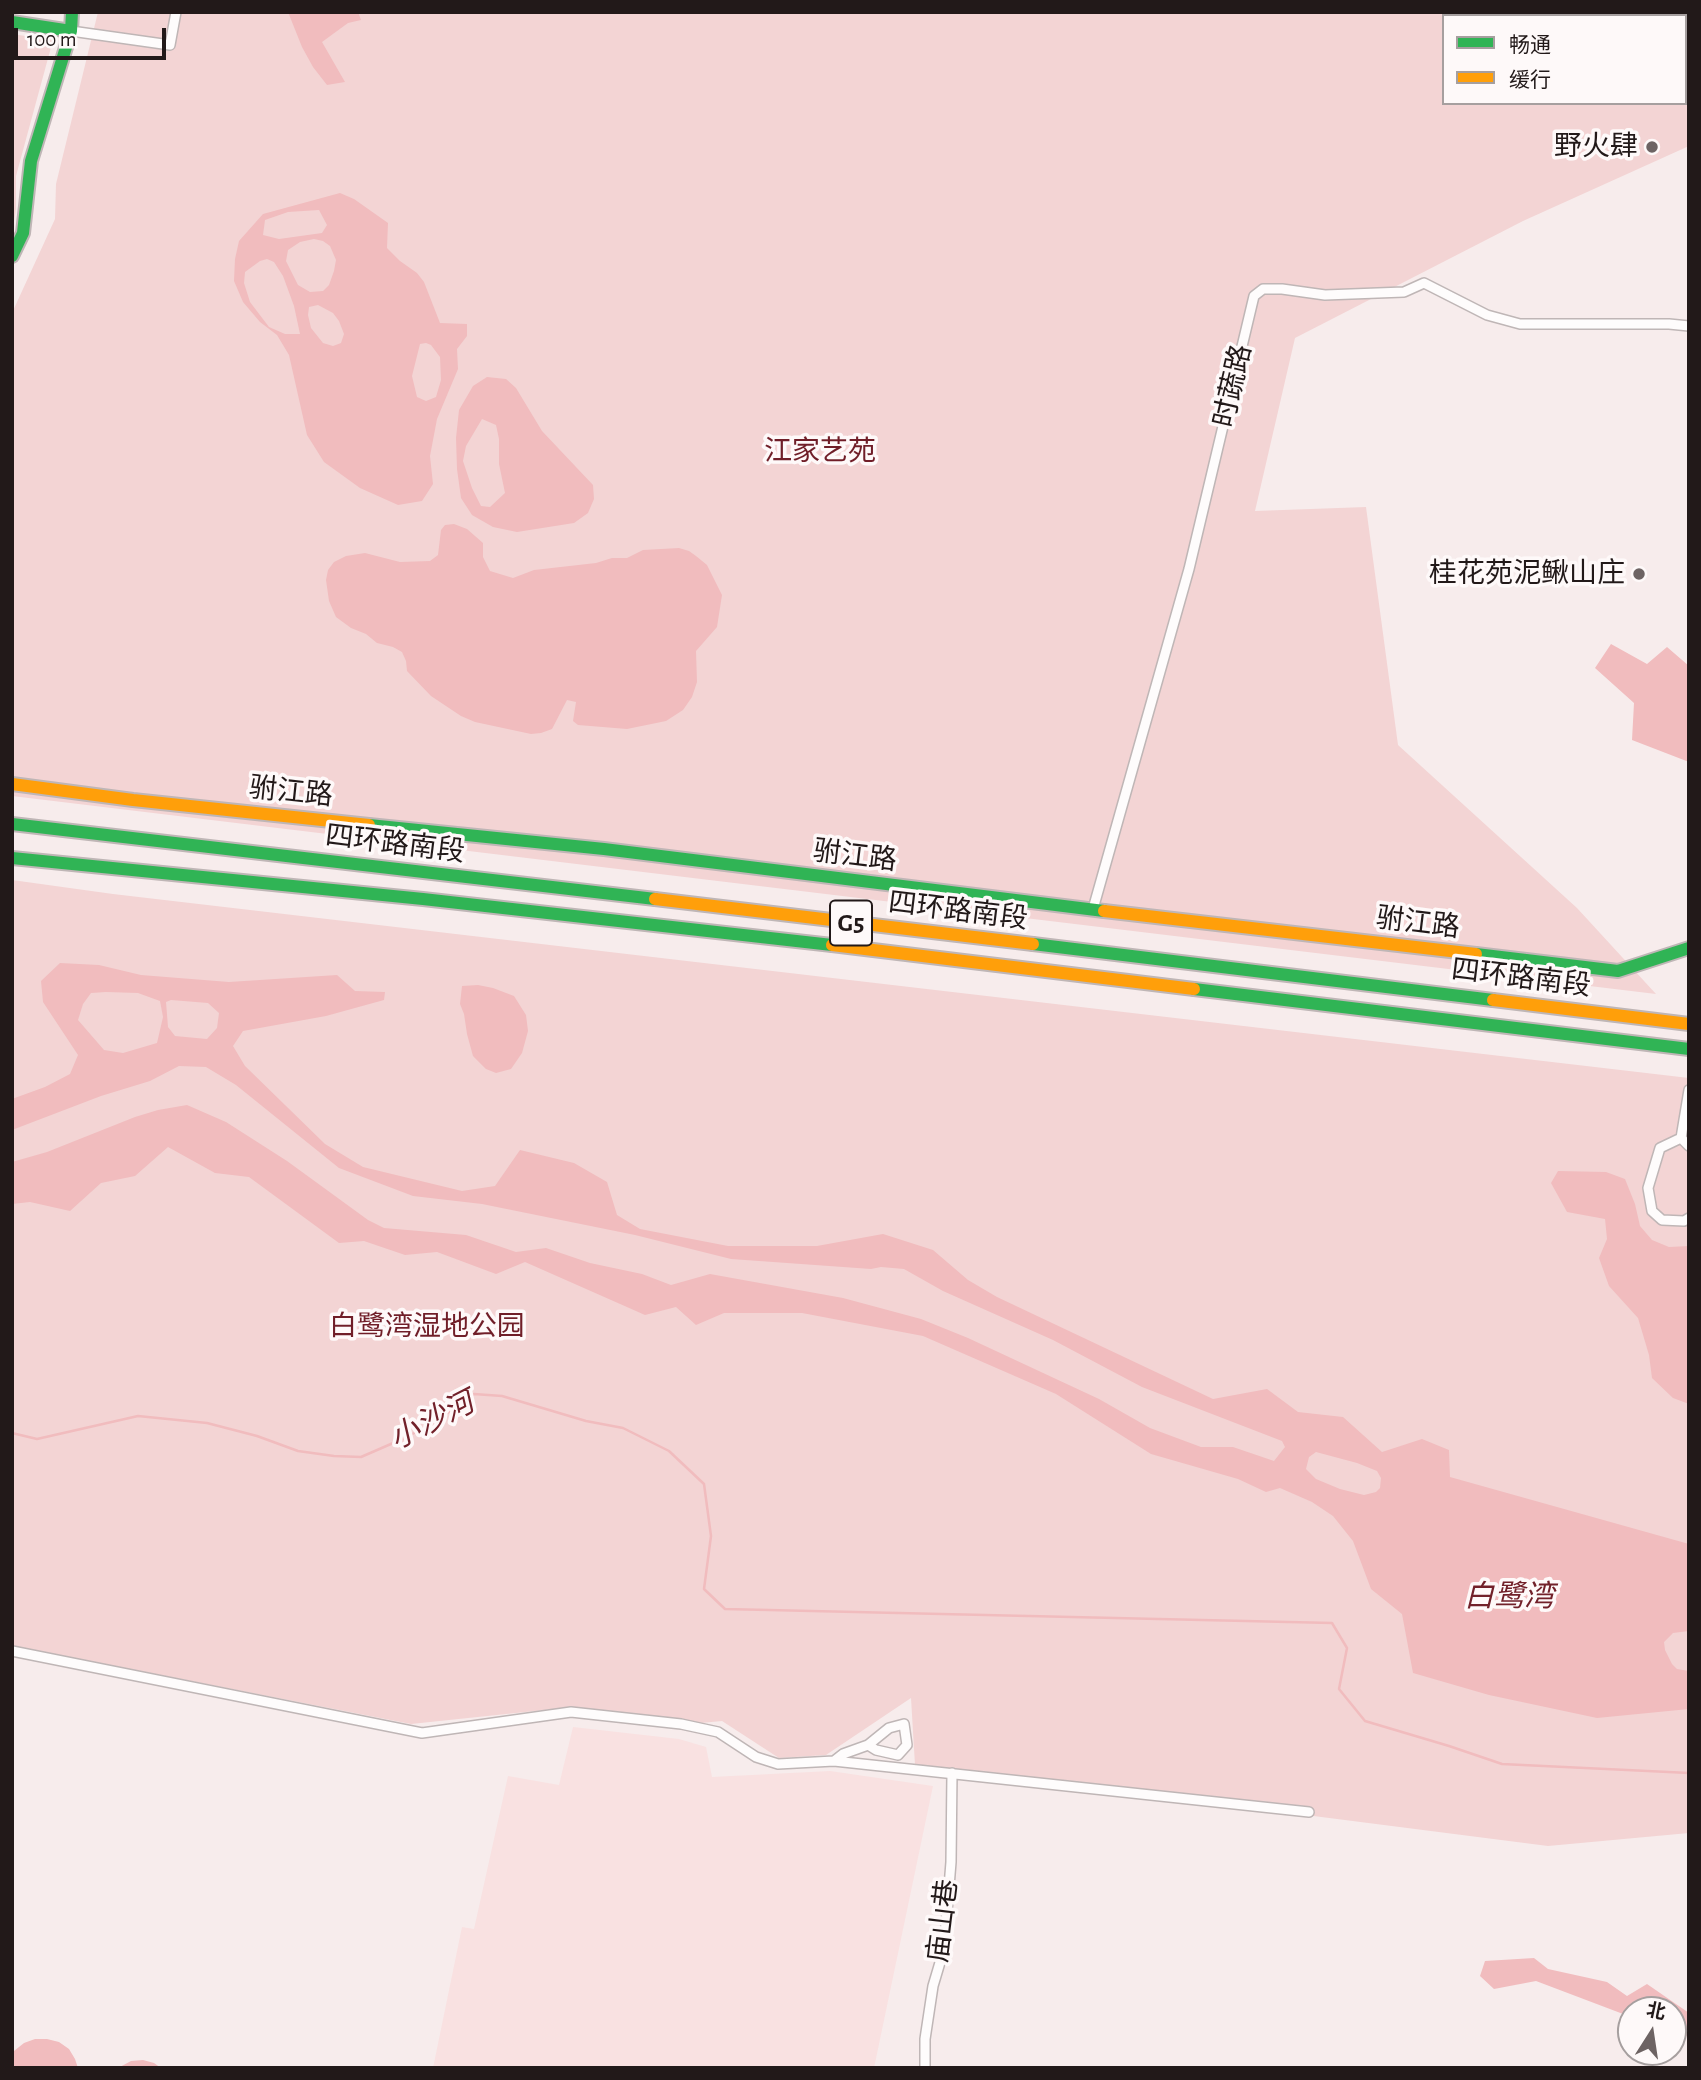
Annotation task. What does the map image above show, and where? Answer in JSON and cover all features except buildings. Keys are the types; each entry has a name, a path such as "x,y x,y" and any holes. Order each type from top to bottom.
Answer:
{"main road":[{"path":"12,256 23,233 31,161 71,32 72,12"},
{"path":"12,22 71,32"},
{"name":"驸江路","path":"12,785 604,849 1618,971 1689,948"},
{"name":"四环路南段","path":"12,824 1689,1024"},
{"name":"四环路南段","path":"12,858 410,897 666,926 1689,1049"}],"street":[{"path":"71,32 170,45 176,12"},
{"name":"时蔬路","path":"1093,909 1189,569 1254,296 1263,289 1325,295 1404,292 1424,283 1486,315 1520,324 1689,326"},
{"path":"1681,1138 1689,1090"},
{"path":"1681,1138 1689,1146"},
{"path":"1681,1138 1660,1148 1648,1188 1652,1210 1662,1220 1684,1221 1689,1218"},
{"path":"12,1651 422,1733 571,1712 681,1724 718,1732 756,1758 778,1765 834,1760 1309,1812"},
{"path":"834,1760 868,1745"},
{"name":"庙山巷","path":"925,2068 925,2039 933,1986 944,1949 951,1862 952,1773"}],"shaded area":[{"path":"573,1727 679,1739 706,1747 712,1777 830,1771 933,1786 874,2068 433,2068 462,1927 474,1929 508,1776 559,1785"}],"green space":[{"name":"江家艺苑","path":"98,12 1689,12 1689,146 1523,221 1295,338 1255,511 1366,507 1398,745 1577,908 1656,994 12,796 12,313 55,219 56,184"},
{"path":"12,34 53,40 16,176 16,209 12,234"},
{"name":"白鹭湾湿地公园","path":"12,880 1689,1078 1689,1833 1548,1846 915,1765 911,1698 826,1755 779,1758 722,1721 701,1723 573,1707 411,1724 12,1646"}],"water":[{"path":"288,12 358,12 361,20 348,23 322,42 345,82 327,85 302,47"},
{"path":"340,193 354,199 388,223 387,248 424,282 440,323 467,324 467,336 457,349 458,369 437,419 430,456 433,484 422,501 398,505 360,488 324,462 307,435 289,355 277,335 260,322 243,302 234,281 239,241 263,214","holes":["319,210 327,225 322,233 279,239 263,235 265,220 288,212","314,239 330,246 336,260 329,285 323,291 310,292 298,285 286,261 288,250 300,242","267,259 274,262 283,276 294,306 300,334 285,334 269,327 250,302 244,283 245,272","318,305 333,313 344,334 341,343 333,346 323,343 311,328 309,307","420,344 431,345 440,357 441,380 436,397 426,401 417,397 412,376"]},
{"path":"487,377 506,379 516,388 542,431 593,485 594,499 588,513 574,523 517,532 493,527 472,515 461,498 456,438 459,410 473,386","holes":["482,419 496,425 499,464 505,493 490,507 481,506 463,461 466,446"]},
{"path":"454,524 467,529 483,543 483,557 490,571 513,578 534,570 627,558 643,550 679,548 696,556 707,565 722,595 717,627 696,651 697,682 692,697 683,710 666,721 627,729 578,725 573,721 576,702 567,700 552,729 541,733 531,734 475,722 431,696 407,671 402,652 377,643 336,617 329,601 326,580 328,570 334,562 346,556 365,553 400,562 430,561 438,555 441,530 445,525"},
{"path":"1611,644 1647,664 1667,647 1689,666 1689,762 1632,740 1634,703 1595,668"},
{"name":"白鹭湾","path":"60,963 99,965 141,975 229,982 337,975 355,991 385,992 384,1000 326,1016 243,1031 233,1046 245,1066 325,1144 363,1167 462,1191 495,1186 520,1150 574,1163 607,1182 617,1215 640,1229 728,1246 817,1246 883,1234 933,1250 968,1280 997,1297 1213,1399 1267,1389 1298,1412 1343,1417 1382,1452 1422,1439 1449,1450 1450,1477 1689,1544 1689,1631 1673,1633 1664,1642 1672,1664 1677,1669 1689,1671 1689,1709 1597,1718 1489,1695 1413,1673 1402,1614 1371,1589 1353,1541 1333,1516 1312,1502 1280,1488 1266,1492 1238,1479 1151,1454 1056,1394 923,1336 802,1313 724,1313 696,1325 676,1307 645,1315 525,1262 496,1274 437,1252 405,1255 364,1241 339,1243 249,1177 215,1173 168,1147 135,1176 101,1183 70,1211 30,1202 12,1204 12,1162 47,1152 135,1117 187,1105 226,1122 287,1161 368,1220 384,1228 466,1235 516,1252 546,1248 590,1263 642,1274 671,1285 710,1274 843,1298 921,1319 968,1338 1099,1399 1150,1428 1201,1447 1233,1447 1274,1461 1285,1447 1282,1441 1142,1387 1053,1340 943,1291 904,1269 731,1259 635,1235 482,1204 413,1196 339,1168 236,1085 206,1067 179,1066 150,1081 101,1096 12,1130 12,1099 70,1074 78,1055 43,1002 41,981","holes":["91,993 138,993 160,1001 163,1017 157,1043 123,1053 104,1050 78,1020 83,1004","171,1000 208,1003 219,1013 217,1028 207,1039 175,1036 168,1027 166,1002","1316,1452 1377,1471 1381,1478 1380,1488 1364,1495 1316,1479 1306,1469 1309,1457"]},
{"path":"478,985 514,996 526,1015 528,1031 522,1053 511,1069 496,1073 486,1069 473,1056 460,1004 462,986"},
{"path":"1558,1171 1606,1172 1625,1179 1640,1226 1652,1240 1669,1247 1689,1246 1689,1404 1673,1398 1652,1378 1649,1355 1638,1318 1609,1286 1599,1258 1607,1239 1605,1219 1567,1212 1551,1183"},
{"path":"1534,1958 1548,1969 1607,1982 1627,1996 1617,1996 1617,2012 1536,1981 1494,1989 1480,1976 1485,1961"},
{"path":"1647,1984 1664,1996 1627,1996"},
{"path":"1687,2012 1689,2013 1687,2036"},
{"path":"35,2039 59,2042 69,2049 78,2068 12,2068 14,2051"},
{"path":"143,2060 161,2068 118,2068 131,2061"}],"waterway":[{"name":"小沙河","path":"12,1433 37,1439 138,1416 207,1423 257,1436 298,1451 361,1457 436,1421 474,1394 502,1396 586,1421 623,1428 669,1451 704,1484 711,1536 704,1589 725,1609 1332,1623 1347,1648 1339,1689 1365,1721 1502,1764 1689,1773"}],"traffic: fast":[{"path":"12,256 23,233 31,161 71,31 72,12"},
{"path":"12,22 71,31"},
{"path":"12,824 655,899"},
{"path":"369,825 604,849 1104,911"},
{"path":"12,858 423,899 832,945"},
{"path":"1033,944 1493,1000"},
{"path":"1476,954 1618,971 1689,948"},
{"path":"1194,989 1689,1049"}],"traffic: slow":[{"path":"12,784 369,825"},
{"path":"655,899 1033,944"},
{"path":"1104,911 1476,954"},
{"path":"832,945 1194,989"},
{"path":"1493,1000 1689,1024"}],"place":[{"name":"野火肆","path":"1652,147"},
{"name":"桂花苑泥鳅山庄","path":"1639,574"}]}
